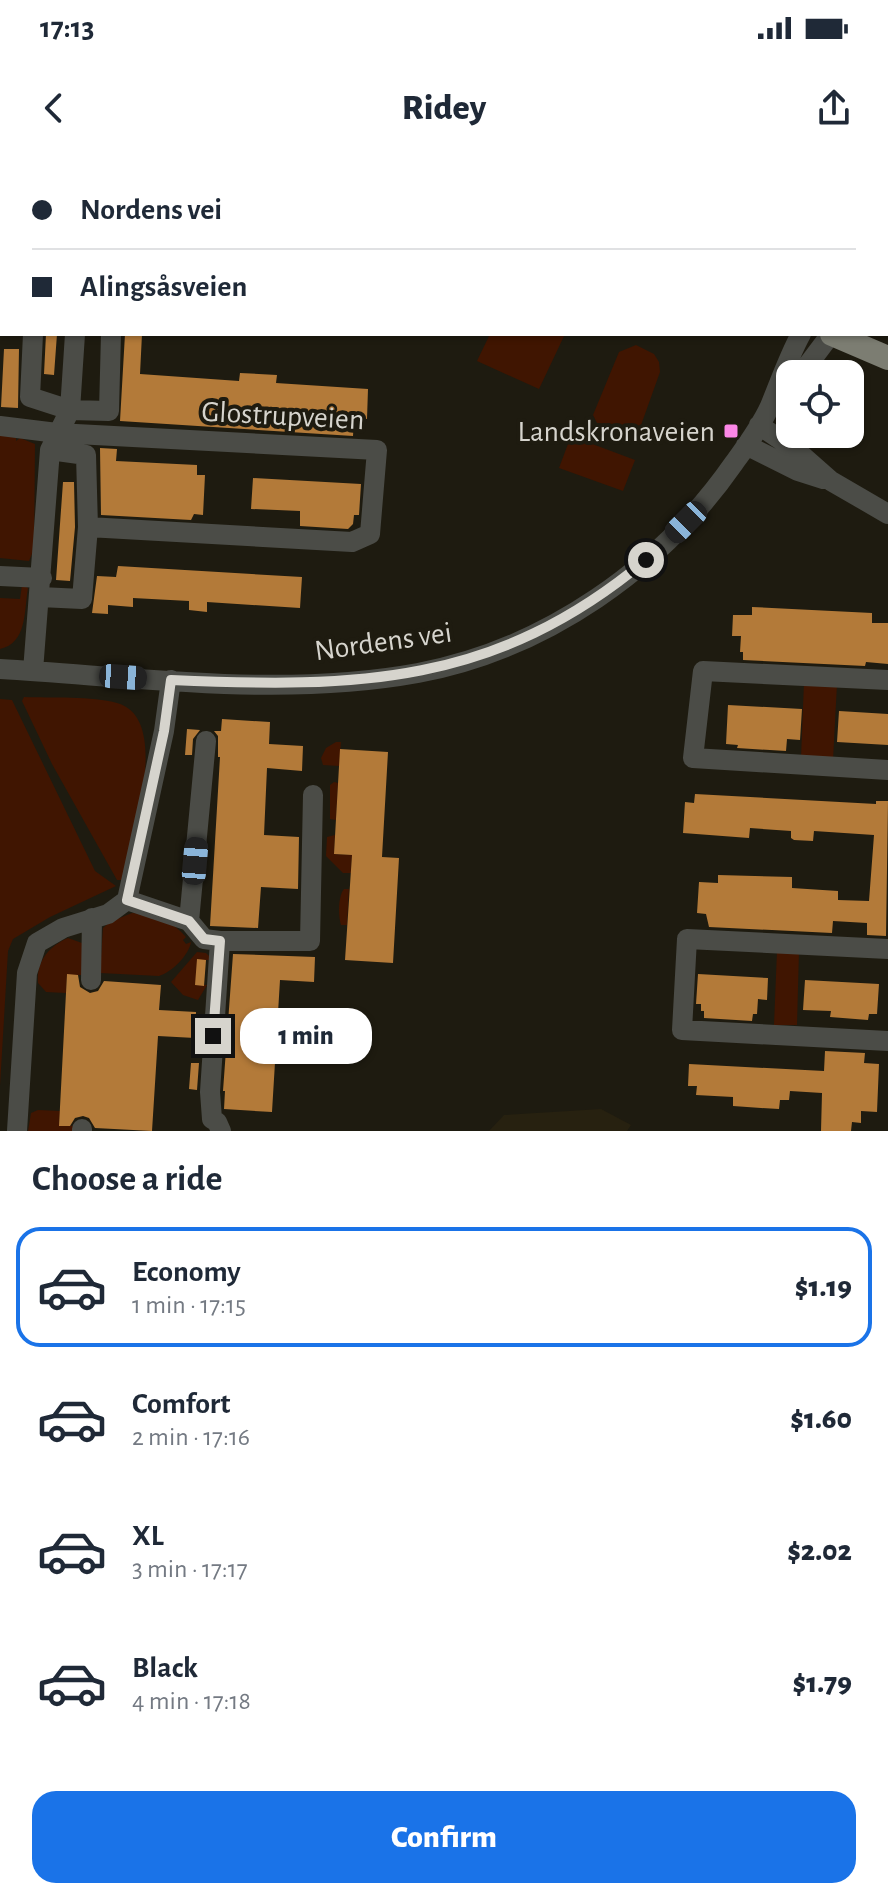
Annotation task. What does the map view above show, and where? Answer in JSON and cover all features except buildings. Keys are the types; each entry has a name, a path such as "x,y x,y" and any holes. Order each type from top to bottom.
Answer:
{"main road":[{"path":"837,336 888,358"}],"street":[{"path":"33,336 30,397 70,410 109,411 111,336"},
{"path":"33,671 54,441 70,410 75,336"},
{"name":"Nordens vei","path":"0,669 171,680 282,683 389,677 468,660 550,626 624,578 664,545 702,505 764,416 800,336"},
{"path":"812,360 830,336"},
{"name":"Nordens vei","path":"764,416 776,403"},
{"path":"764,416 831,481 888,514"},
{"name":"Glostrupveien","path":"0,426 54,441 86,455 88,527 82,599 41,588"},
{"name":"Glostrupveien","path":"54,441 377,450 370,534 352,542 88,527"},
{"path":"746,445 798,471 831,481"},
{"path":"0,576 41,588"},
{"path":"888,680 703,671 693,758 888,770"},
{"path":"17,1131 27,973 37,943 46,936 108,914 127,900 164,731 171,680"},
{"path":"189,921 206,741"},
{"path":"127,900 189,921 204,939 310,941 313,795"},
{"path":"91,980 92,918"},
{"path":"888,949 687,939 682,1030 888,1041"},
{"path":"220,941 210,1092 212,1119 221,1131"}],"shaded area":[{"path":"489,336 564,336 539,389 477,361"},
{"path":"636,345 654,354 660,372 640,428 633,436 620,439 601,431 593,415 619,352"},
{"path":"0,434 35,444 34,549 29,561 0,558"},
{"path":"571,436 635,460 623,491 559,468"},
{"path":"22,585 28,588 23,625 15,640 0,649 0,598 20,599"},
{"path":"804,682 837,684 833,760 801,758"},
{"path":"24,697 107,701 134,713 143,732 146,755 139,811 123,880 117,880 52,764 22,701"},
{"path":"0,699 12,700 95,871 116,886 50,917 13,939 8,951 0,1086"},
{"path":"341,742 339,766 323,765 321,758 326,748"},
{"path":"338,783 336,820 330,819 330,785"},
{"path":"335,835 334,854 352,855 351,873 343,873 326,856 327,837"},
{"path":"344,889 349,889 347,925 341,925 339,906"},
{"path":"132,913 162,919 181,931 186,937 183,940 186,944 191,942 183,957 164,974 100,973 103,928"},
{"path":"68,938 82,943 84,975 67,975 66,993 46,992 38,983 39,968 50,950"},
{"path":"777,951 799,951 797,1025 774,1025"},
{"path":"197,952 210,957 209,960 198,960 196,984 207,985 198,1000 183,995 171,982"},
{"path":"601,1109 631,1125 627,1131 489,1131 504,1115"},
{"path":"38,1110 60,1111 59,1125 75,1126 75,1131 28,1131 31,1113"}],"place":[{"name":"Landskronaveien","path":"731,431"}],"route":[{"path":"213,1036 220,941 204,939 189,921 127,900 164,731 171,680 320,683 389,677 442,667 496,650 550,626 604,593 646,560"}]}
